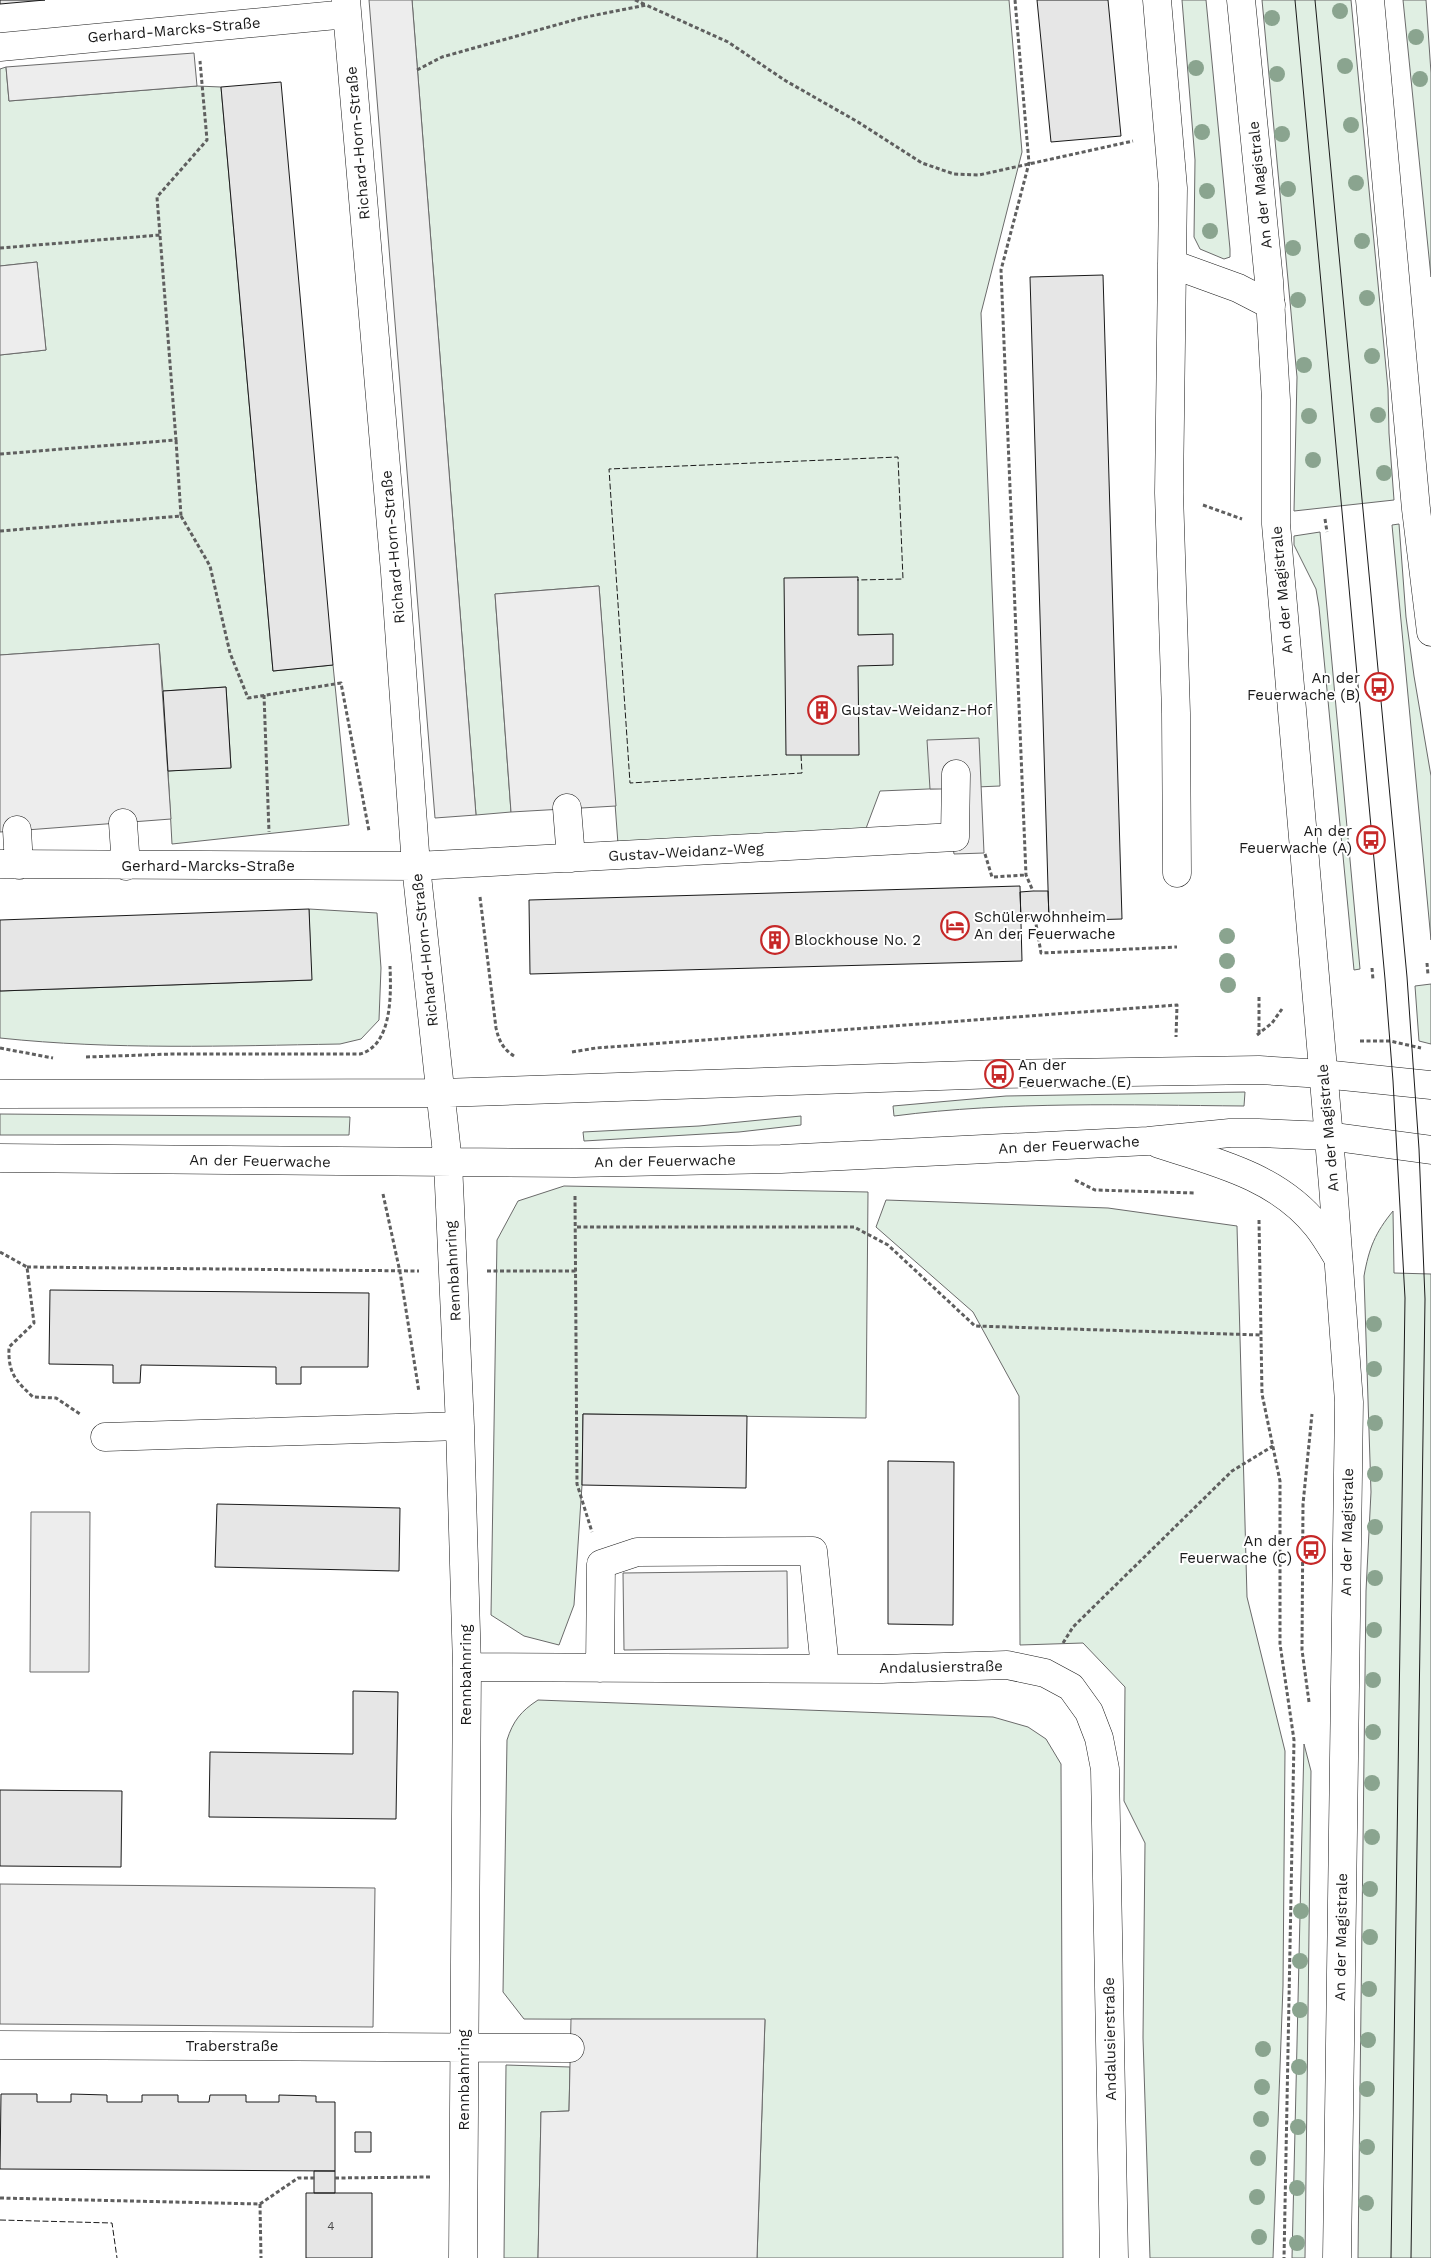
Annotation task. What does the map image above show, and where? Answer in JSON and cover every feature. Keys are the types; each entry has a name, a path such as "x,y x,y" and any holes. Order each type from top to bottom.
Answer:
{"street":[{"path":"1157,0 1173,188 1169,493 1176,714 1177,873"},
{"name":"An der Magistrale","path":"1241,0 1271,305 1276,400 1276,524 1349,1402 1337,2258"},
{"path":"1370,0 1416,509 1431,632"},
{"name":"Gerhard-Marcks-Straße","path":"0,47 197,28 347,7"},
{"name":"Richard-Horn-Straße","path":"347,7 395,572 416,866 441,1093"},
{"path":"1172,264 1238,288 1271,305"},
{"path":"955,837 956,774"},
{"path":"567,808 571,858"},
{"path":"123,823 126,866"},
{"path":"10,864 17,830"},
{"name":"Gustav-Weidanz-Weg","path":"416,866 955,837"},
{"name":"Gerhard-Marcks-Straße","path":"10,864 416,866"},
{"path":"0,1094 441,1093 999,1074 1259,1070 1323,1074 1431,1085"},
{"name":"Rennbahnring","path":"441,1093 448,1163 453,1271 460,1426 467,1667 463,2258"},
{"name":"An der Feuerwache","path":"0,1158 448,1163 574,1163 781,1159 1148,1141 1230,1133 1328,1136 1431,1150"},
{"path":"1148,1141 1258,1178 1283,1195 1308,1216 1318,1227 1338,1258"},
{"path":"105,1437 460,1426"},
{"path":"600,1668 601,1564 637,1552 813,1552 825,1668"},
{"name":"Andalusierstraße","path":"467,1667 825,1668 1007,1665 1045,1673 1071,1687 1089,1712 1099,1738 1105,1769 1114,2258"},
{"name":"Traberstraße","path":"0,2045 570,2048"}],"path":[{"path":"635,0 728,42 786,81 858,122 922,163 954,174 979,175 1133,142 1132,132"},
{"path":"1015,0 1029,163 1001,270 1026,875 1033,891"},
{"path":"418,70 451,54 581,18 646,5"},
{"path":"0,531 181,516 156,197 207,140 197,28"},
{"path":"0,248 160,235"},
{"path":"0,454 176,440"},
{"path":"1169,493 1245,520"},
{"path":"1325,519 1327,532"},
{"path":"264,695 269,836"},
{"path":"955,837 980,838 992,876 1026,875"},
{"path":"476,863 496,1028 500,1041 507,1051 520,1057"},
{"path":"1035,918 1041,953 1177,947"},
{"path":"1426,963 1428,975"},
{"path":"1372,968 1373,980"},
{"path":"1259,997 1259,1070"},
{"path":"571,1089 569,1053 596,1048 1177,1005 1176,1045"},
{"path":"346,1054 357,1093"},
{"path":"376,1162 400,1272 418,1386 422,1427"},
{"path":"574,1163 577,1227 577,1484 601,1564"},
{"path":"1070,1178 1095,1190 1176,1191 1200,1194"},
{"path":"1264,1222 1259,1218 1262,1394 1280,1482 1280,1644 1294,1740 1284,2258"},
{"path":"577,1227 854,1227 888,1245 975,1326 1260,1335"},
{"path":"0,1252 27,1267 400,1272 577,1271"},
{"path":"27,1267 34,1323 9,1347 9,1364 18,1382 33,1397 56,1398 80,1414 105,1437"},
{"path":"1310,1708 1302,1650 1303,1514 1306,1464 1313,1406"},
{"path":"1045,1673 1073,1627 1232,1471 1273,1446"},
{"path":"335,2178 464,2176"},
{"path":"0,2198 260,2204 298,2178 315,2178"},
{"path":"260,2204 261,2258"}],"green space":[{"path":"412,0 1009,0 1022,152 981,313 1000,786 880,791 865,831 618,844 599,586 495,594 511,812 476,815"},
{"path":"1182,0 1206,0 1230,249 1230,257 1224,259 1200,249 1194,237 1195,160"},
{"path":"1262,0 1351,0 1388,389 1394,500 1294,511 1297,377"},
{"path":"1403,0 1426,0 1431,73 1431,277"},
{"path":"6,67 9,101 197,86 221,87 273,671 333,665 349,825 172,844 168,771 231,767 226,687 163,691 159,644 0,655 0,355 46,350 37,262 0,266 0,69"},
{"path":"1399,524 1406,617 1431,776 1431,940 1392,525"},
{"path":"1320,532 1360,969 1354,970 1319,607 1316,589 1294,545 1294,536"},
{"path":"309,909 377,913 381,968 379,1020 361,1039 340,1044 127,1046 0,1038 0,991 311,980"},
{"path":"1431,984 1431,1044 1419,1041 1415,986"},
{"path":"1245,1092 1244,1106 1025,1106 938,1111 894,1116 893,1106 1006,1096"},
{"path":"0,1114 350,1117 349,1135 0,1135"},
{"path":"801,1116 801,1125 739,1132 584,1141 583,1132 699,1126"},
{"path":"564,1186 868,1192 866,1418 583,1414 582,1485 574,1605 559,1645 524,1636 491,1615 497,1240 518,1201"},
{"path":"886,1200 1108,1208 1237,1226 1247,1597 1285,1751 1283,1986 1273,2258 1150,2258 1143,2038 1145,1843 1124,1801 1125,1687 1083,1643 1020,1645 1019,1396 973,1312 876,1227"},
{"path":"1393,1211 1394,1273 1431,1274 1431,2258 1358,2258 1366,1591 1371,1492 1364,1276 1374,1241"},
{"path":"538,1700 993,1717 1028,1727 1046,1739 1061,1764 1063,2258 757,2258 765,2020 524,2019 503,1992 507,1740 518,1717"},
{"path":"1304,1744 1311,1771 1305,2258 1292,2258"},
{"path":"506,2065 570,2067 569,2111 541,2112 538,2258 504,2258"}],"shaded area":[{"path":"369,0 412,0 476,815 435,818"},
{"path":"194,53 197,86 9,101 6,67"},
{"path":"37,262 46,350 0,355 0,266"},
{"path":"599,586 616,806 511,812 495,594"},
{"path":"159,644 171,819 0,832 0,655"},
{"path":"979,738 984,853 954,854 944,789 930,789 927,740"},
{"path":"31,1512 90,1512 89,1672 30,1672"},
{"path":"787,1571 788,1648 624,1650 623,1573"},
{"path":"0,1884 375,1888 373,2027 0,2024"},
{"path":"571,2019 765,2019 757,2258 538,2258 541,2112 569,2111"}],"building":[{"path":"0,0 45,0 0,4"},
{"path":"1037,0 1108,0 1121,136 1051,142"},
{"path":"281,82 333,665 273,671 221,87"},
{"path":"1103,275 1122,919 1049,921 1030,277"},
{"name":"Gustav-Weidanz-Hof","path":"858,577 858,635 893,634 893,665 858,666 859,755 786,755 784,578"},
{"path":"226,687 231,768 168,771 163,691"},
{"name":"Blockhouse No. 2","path":"1020,886 1022,961 530,974 529,900"},
{"path":"1048,891 1049,918 1021,919 1020,892"},
{"path":"309,909 312,980 0,991 0,920"},
{"path":"50,1290 369,1293 368,1367 301,1367 301,1384 276,1384 276,1367 141,1365 140,1383 113,1383 113,1365 49,1364"},
{"path":"583,1414 747,1416 746,1488 582,1485"},
{"path":"888,1461 954,1462 953,1625 888,1624"},
{"path":"217,1504 400,1508 399,1571 215,1567"},
{"path":"353,1691 398,1692 396,1819 209,1817 210,1752 353,1754"},
{"path":"0,1790 122,1791 121,1867 0,1866"},
{"path":"1,2094 37,2094 37,2102 71,2102 71,2094 107,2095 107,2102 142,2102 142,2095 178,2095 178,2102 209,2102 210,2095 246,2095 246,2102 279,2102 279,2095 316,2096 316,2102 335,2102 335,2171 0,2169"},
{"path":"355,2132 371,2132 371,2152 355,2152"},
{"path":"314,2171 335,2171 335,2193 314,2193"},
{"path":"306,2193 372,2193 372,2258 306,2258"}],"tram line":[{"path":"1295,0 1385,979 1393,1081 1405,1298 1391,2258"},
{"path":"1315,0 1407,977 1419,1149 1425,1299 1411,2258"}],"fence":[{"path":"801,755 802,773 630,783 609,469 898,457 903,579 857,580"},
{"path":"0,2220 112,2223 117,2258"}],"place":[{"name":"An der Feuerwache (B)","path":"1379,687"},
{"name":"Gustav-Weidanz-Hof","path":"822,710"},
{"name":"An der Feuerwache (A)","path":"1371,840"},
{"name":"Schülerwohnheim An der Feuerwache","path":"955,926"},
{"name":"Blockhouse No. 2","path":"775,940"},
{"name":"An der Feuerwache (E)","path":"999,1074"},
{"name":"An der Feuerwache (C)","path":"1311,1550"}]}
